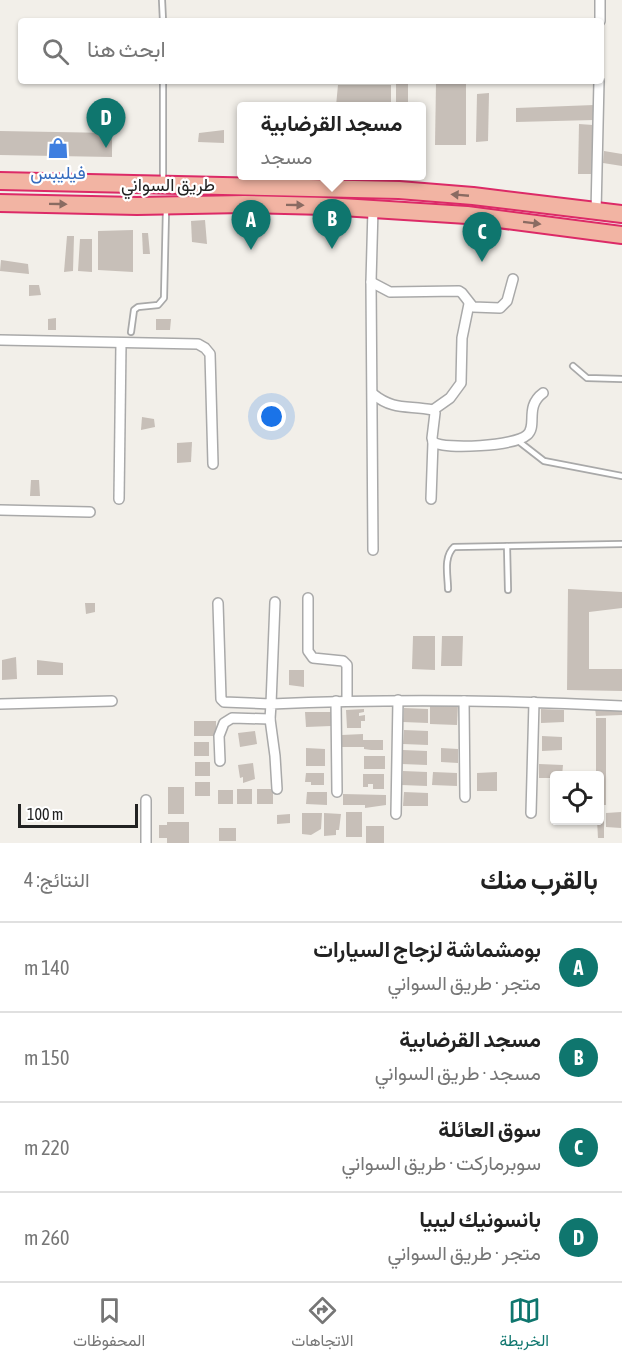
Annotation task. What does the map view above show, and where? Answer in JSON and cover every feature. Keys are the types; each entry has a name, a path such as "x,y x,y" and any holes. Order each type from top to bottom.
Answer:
{"highway":[{"name":"طريق السواني","path":"0,182 399,190 473,196 622,214"},
{"name":"طريق السواني","path":"0,203 166,206 244,204 373,209 467,215 622,235"}],"street":[{"path":"600,0 600,18"},
{"path":"596,212 599,84"},
{"path":"373,209 371,282 373,550"},
{"path":"371,282 390,292 459,291 473,307 500,308 504,306 513,279"},
{"path":"373,394 382,402 394,406 433,410 450,398 461,383 462,338 469,304"},
{"path":"0,340 198,344 205,348 210,354 213,464"},
{"path":"119,500 121,343"},
{"path":"433,442 443,446 502,444 517,440 527,435 531,429 534,402 543,393"},
{"path":"431,499 432,438 435,413 433,410"},
{"path":"0,510 90,512"},
{"path":"308,598 308,651 313,658 343,661 347,665 347,701"},
{"path":"275,602 270,719 277,789"},
{"path":"218,603 219,695 224,702 271,704 398,700 622,706"},
{"path":"396,814 398,700"},
{"path":"0,704 112,701"},
{"path":"336,701 337,792"},
{"path":"464,701 465,797"},
{"path":"531,813 534,702"},
{"path":"220,761 219,736 224,723 232,718 270,719"},
{"path":"146,800 146,843"}],"lane":[{"path":"162,0 163,18"},
{"path":"163,84 163,186"},
{"path":"132,332 134,310 138,307 158,305 164,298 166,206"},
{"path":"573,366 587,378 622,379"},
{"path":"517,440 544,461 622,476"},
{"path":"448,589 447,557 449,551 454,547 622,544"},
{"path":"507,546 508,590"}],"building":[{"path":"396,84 408,84 408,102 396,102"},
{"path":"436,84 466,84 466,145 435,145"},
{"path":"338,85 391,85 391,102 336,102"},
{"path":"489,93 488,141 476,142 477,94"},
{"path":"594,105 594,120 516,122 516,108"},
{"path":"579,124 593,125 592,174 578,174"},
{"path":"224,130 224,143 198,142 199,133"},
{"path":"0,131 112,133 112,157 0,155"},
{"path":"604,151 622,154 622,166 603,163"},
{"path":"205,220 207,244 192,242 191,221"},
{"path":"133,230 133,272 98,270 98,231"},
{"path":"142,233 148,233 150,254 143,254"},
{"path":"67,236 74,236 73,271 64,272"},
{"path":"80,239 92,239 92,272 78,271"},
{"path":"1,260 28,264 29,274 0,271"},
{"path":"29,285 39,285 41,295 29,296"},
{"path":"56,318 56,330 48,330 48,319"},
{"path":"156,319 171,319 170,330 156,330"},
{"path":"142,417 154,419 155,427 141,430"},
{"path":"192,442 191,462 177,463 177,443"},
{"path":"31,480 39,480 40,496 30,496"},
{"path":"568,589 622,592 622,608 589,612 589,669 622,669 622,691 567,690"},
{"path":"85,603 95,603 95,612 86,614"},
{"path":"413,636 435,636 435,670 412,669"},
{"path":"442,636 463,636 462,666 441,666"},
{"path":"16,657 17,679 2,680 2,660"},
{"path":"37,660 63,663 63,675 37,675"},
{"path":"289,670 304,670 304,687 289,685"},
{"path":"430,703 458,704 457,725 430,724"},
{"path":"404,708 428,709 428,723 403,722"},
{"path":"595,708 622,709 622,715 596,716"},
{"path":"364,709 364,712 359,713 359,716 365,715 365,721 361,721 361,728 347,728 346,710"},
{"path":"541,709 564,710 564,722 541,723"},
{"path":"305,712 331,712 331,726 306,727"},
{"path":"596,718 606,718 606,805 604,805 604,771 596,771"},
{"path":"194,721 216,721 216,736 194,736"},
{"path":"404,730 428,731 428,745 403,744"},
{"path":"255,731 257,744 240,747 238,733"},
{"path":"363,734 363,740 383,740 383,750 342,747 342,735"},
{"path":"542,736 562,737 562,750 542,751"},
{"path":"194,742 209,742 209,756 194,756"},
{"path":"306,748 325,749 325,766 306,766"},
{"path":"441,748 458,749 458,763 441,762"},
{"path":"403,750 427,751 427,765 402,764"},
{"path":"364,756 385,756 385,769 364,769"},
{"path":"195,762 210,762 210,776 195,776"},
{"path":"253,763 255,779 243,783 238,765"},
{"path":"539,764 563,765 562,771 550,771 550,778 539,778"},
{"path":"403,771 427,772 427,786 402,785"},
{"path":"433,772 457,773 457,786 432,785"},
{"path":"497,772 497,791 477,791 477,773"},
{"path":"306,773 324,773 324,785 311,785 311,782 305,782"},
{"path":"363,774 384,774 384,789 373,789 373,784 363,787"},
{"path":"195,782 210,782 210,796 195,796"},
{"path":"168,787 184,787 184,814 168,814"},
{"path":"237,789 252,789 252,804 237,804"},
{"path":"257,789 273,789 273,804 257,804"},
{"path":"218,790 233,790 233,804 218,804"},
{"path":"307,792 327,792 327,805 306,804"},
{"path":"404,792 428,793 428,806 403,806"},
{"path":"343,794 386,795 386,805 365,808 365,805 343,805"},
{"path":"346,812 362,812 362,837 346,837"},
{"path":"621,812 621,828 606,827 606,813"},
{"path":"302,813 322,813 321,829 311,835 302,834"},
{"path":"324,813 341,814 336,835 324,836"},
{"path":"290,814 290,823 277,824 277,815"},
{"path":"167,822 189,822 189,843 167,843 167,838 159,838 159,825 167,825"},
{"path":"597,825 604,825 604,838 598,838"},
{"path":"366,826 384,826 384,843 366,843"},
{"path":"219,828 236,828 236,841 219,841"}],"place":[{"name":"فيليبس","path":"58,148"},
{"name":"بانسونيك ليبيا","path":"106,148"},
{"name":"مسجد القرضابية","path":"332,249"},
{"name":"بومشماشة لزجاج السيارات","path":"251,250"},
{"name":"سوق العائلة","path":"482,262"}]}
